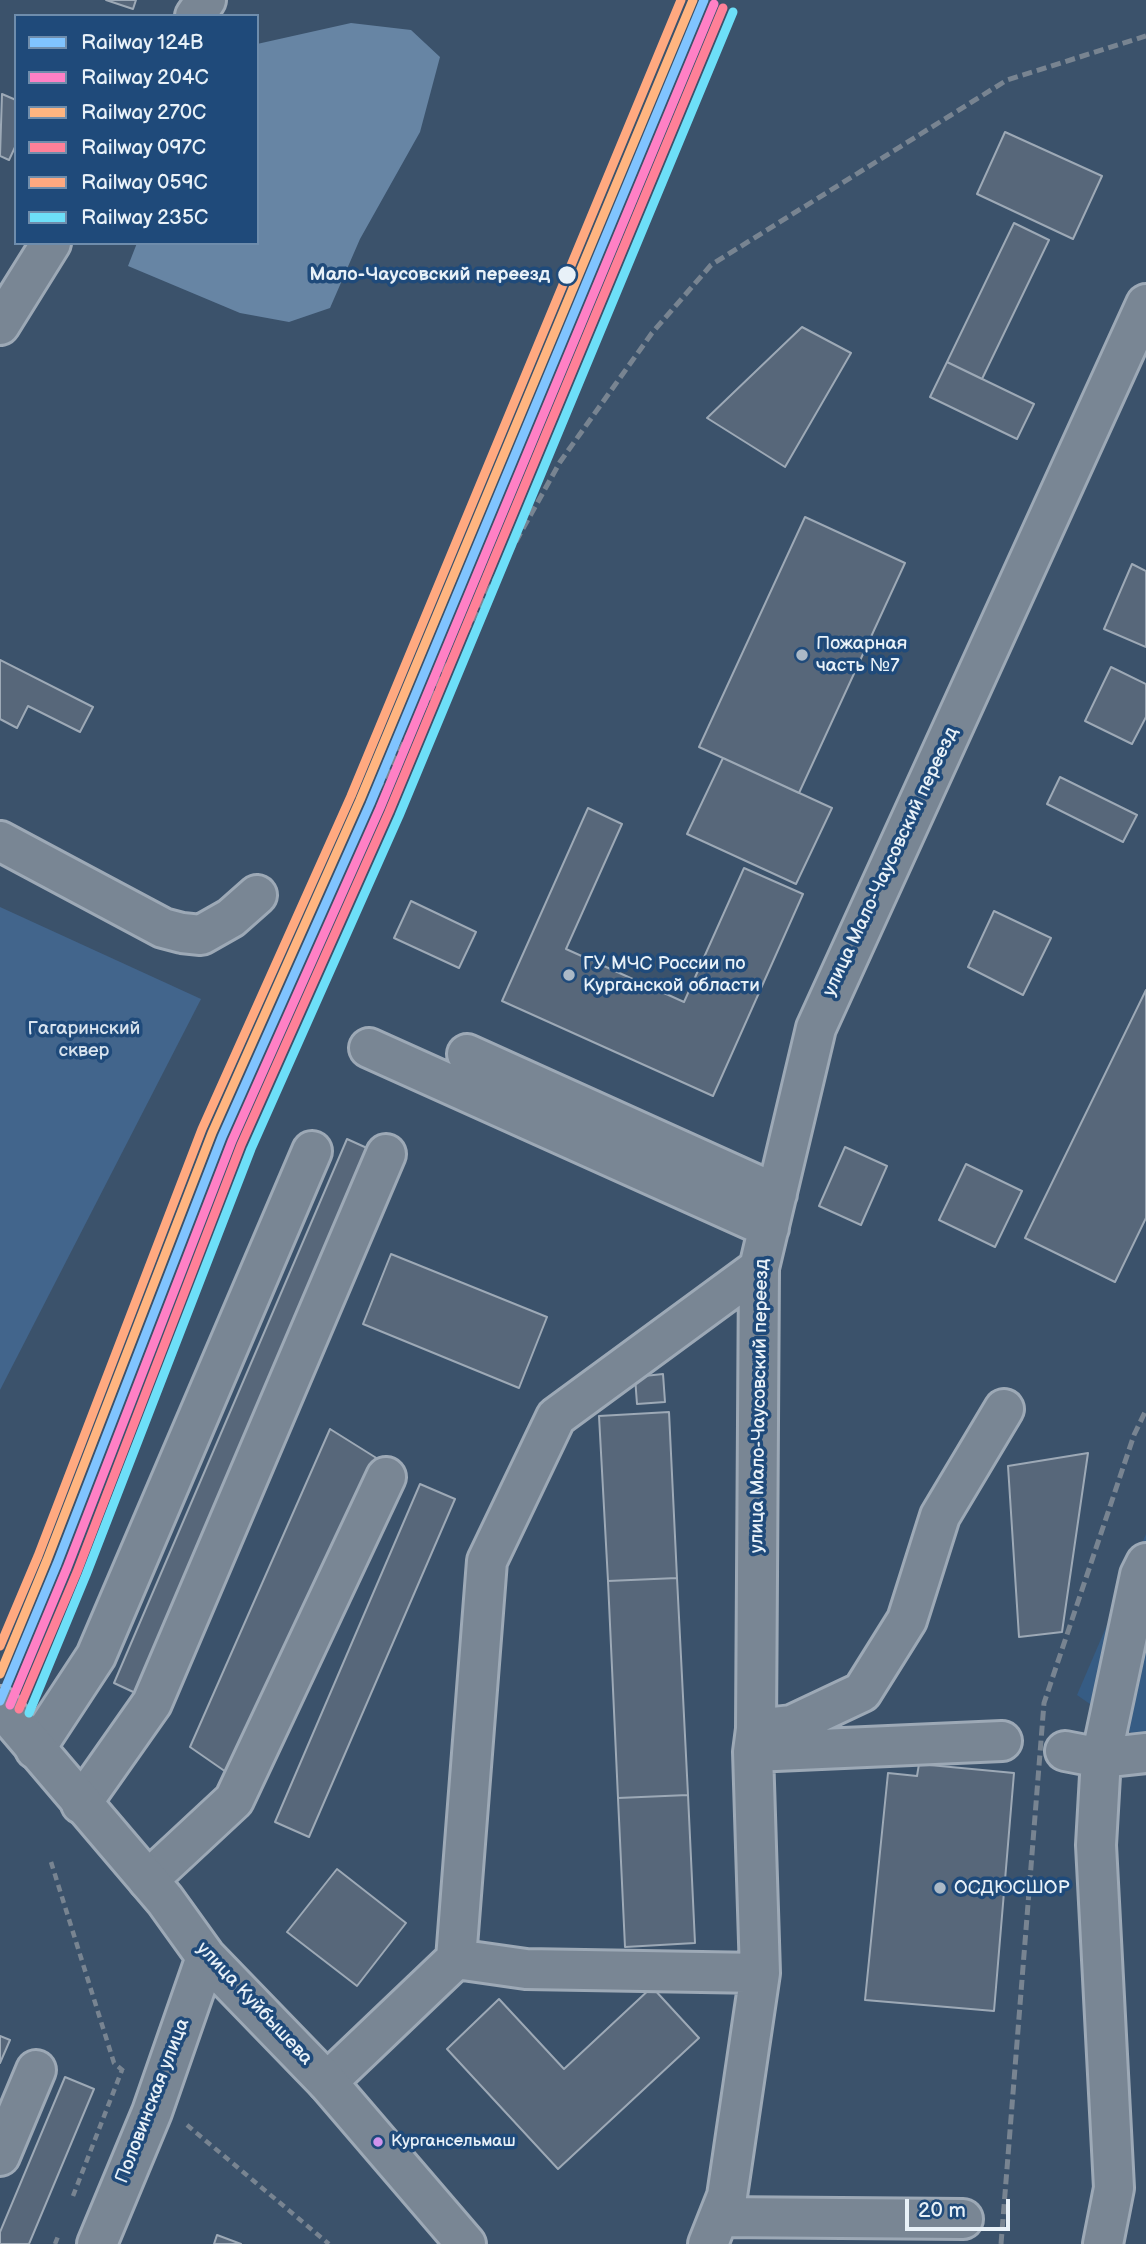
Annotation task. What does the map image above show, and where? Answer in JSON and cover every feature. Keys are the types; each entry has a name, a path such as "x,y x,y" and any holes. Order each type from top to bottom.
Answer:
{"street":[{"path":"0,325 50,245"},
{"name":"улица Мало-Чаусовский переезд","path":"713,2231 727,2196 760,1973 755,1741 760,1268 816,1028 1146,304"},
{"path":"0,841 163,928 182,933 201,935 231,918 257,895"},
{"path":"369,1048 773,1211"},
{"path":"467,1054 773,1211"},
{"path":"18,1728 96,1656 312,1151"},
{"path":"81,1804 152,1703 386,1154"},
{"path":"327,2082 456,1959 487,1561 556,1417 760,1268"},
{"path":"755,1741 862,1692 907,1620 940,1516 1004,1409"},
{"path":"148,1880 234,1800 386,1477"},
{"path":"1103,2244 1114,2188 1096,1845 1083,1754 1140,1574 1146,1563"},
{"name":"улица Куйбышева","path":"18,1728 148,1880 206,1958 327,2082 466,2244"},
{"path":"755,1741 1002,1741"},
{"path":"1083,1754 1146,1753"},
{"name":"Половинская улица","path":"97,2244 152,2112 206,1958"},
{"path":"456,1959 526,1969 760,1973"},
{"path":"0,2156 36,2070"},
{"path":"713,2231 963,2219"}],"path":[{"path":"69,2207 122,2070"},
{"path":"55,2244 60,2232"}],"shaded area":[{"path":"351,23 411,30 440,57 420,132 360,239 330,308 289,322 240,313 128,266 136,245 259,245 259,44"},
{"path":"1146,1534 1146,1743 1077,1695"}],"green space":[{"name":"Гагаринский сквер","path":"0,907 201,999 0,1390"}],"building":[{"path":"106,0 136,0 133,9"},
{"path":"2,94 14,99 14,149 9,160 0,156"},
{"path":"1005,132 1102,176 1073,239 977,194"},
{"path":"1014,223 1049,240 982,379 947,362"},
{"path":"802,327 851,353 785,467 707,418"},
{"path":"947,362 1034,404 1017,439 930,397"},
{"name":"Пожарная часть №7","path":"805,517 905,563 799,793 699,747"},
{"path":"1132,564 1146,571 1146,647 1104,629"},
{"path":"0,660 93,707 80,732 28,706 17,728 0,719"},
{"path":"1111,667 1146,684 1146,717 1132,744 1085,721"},
{"path":"723,758 832,808 796,884 687,834"},
{"path":"1060,777 1137,815 1123,842 1047,804"},
{"name":"ГУ МЧС России по Курганской области","path":"588,808 622,824 566,949 684,1002 744,868 803,894 713,1096 502,1001"},
{"path":"411,901 476,932 459,968 394,938"},
{"path":"994,911 1051,938 1023,995 968,967"},
{"path":"1146,990 1146,1218 1115,1282 1025,1238"},
{"path":"347,1139 378,1153 144,1697 114,1683"},
{"path":"845,1147 887,1166 861,1225 819,1206"},
{"path":"966,1164 1022,1191 995,1247 939,1220"},
{"path":"391,1254 547,1317 519,1388 363,1324"},
{"path":"663,1374 665,1402 637,1404 635,1377"},
{"path":"669,1412 677,1578 608,1581 599,1416"},
{"path":"330,1429 386,1464 239,1781 190,1747"},
{"path":"1088,1453 1062,1632 1019,1637 1008,1466"},
{"path":"420,1484 455,1499 309,1837 275,1822"},
{"path":"677,1578 688,1795 618,1798 608,1581"},
{"name":"ОСДЮСШОР","path":"919,1764 1014,1773 994,2011 865,2000 888,1773 917,1776"},
{"path":"688,1795 695,1943 625,1947 618,1798"},
{"path":"337,1869 406,1923 357,1986 287,1932"},
{"path":"652,1987 699,2038 558,2169 447,2049 499,1999 564,2069"},
{"path":"0,2036 10,2040 0,2063"},
{"path":"65,2077 94,2089 29,2244 0,2244 0,2232"},
{"path":"217,2235 241,2244 214,2244"}],"railway":[{"path":"370,804 560,462 652,333 711,265 1007,80 1146,36"},
{"path":"1001,2244 1044,1703 1134,1435 1146,1410"}],"rail line":[{"name":"059С","path":"0,1646 38,1556 202,1129 351,796 681,0"},
{"name":"270С","path":"0,1674 47,1560 212,1133 360,800 693,0"},
{"name":"124В","path":"0,1701 57,1564 222,1137 370,804 704,0"},
{"name":"204С","path":"10,1705 67,1568 232,1141 380,808 714,4"},
{"name":"097С","path":"19,1709 77,1572 241,1145 389,812 723,8"},
{"name":"235С","path":"29,1713 86,1575 251,1149 399,816 733,12"}],"place":[{"name":"Мало-Чаусовский переезд","path":"567,275"},
{"name":"Пожарная часть №7","path":"802,655"},
{"name":"ГУ МЧС России по Курганской области","path":"569,975"},
{"name":"ОСДЮСШОР","path":"940,1888"},
{"name":"Кургансельмаш","path":"378,2142"}]}
